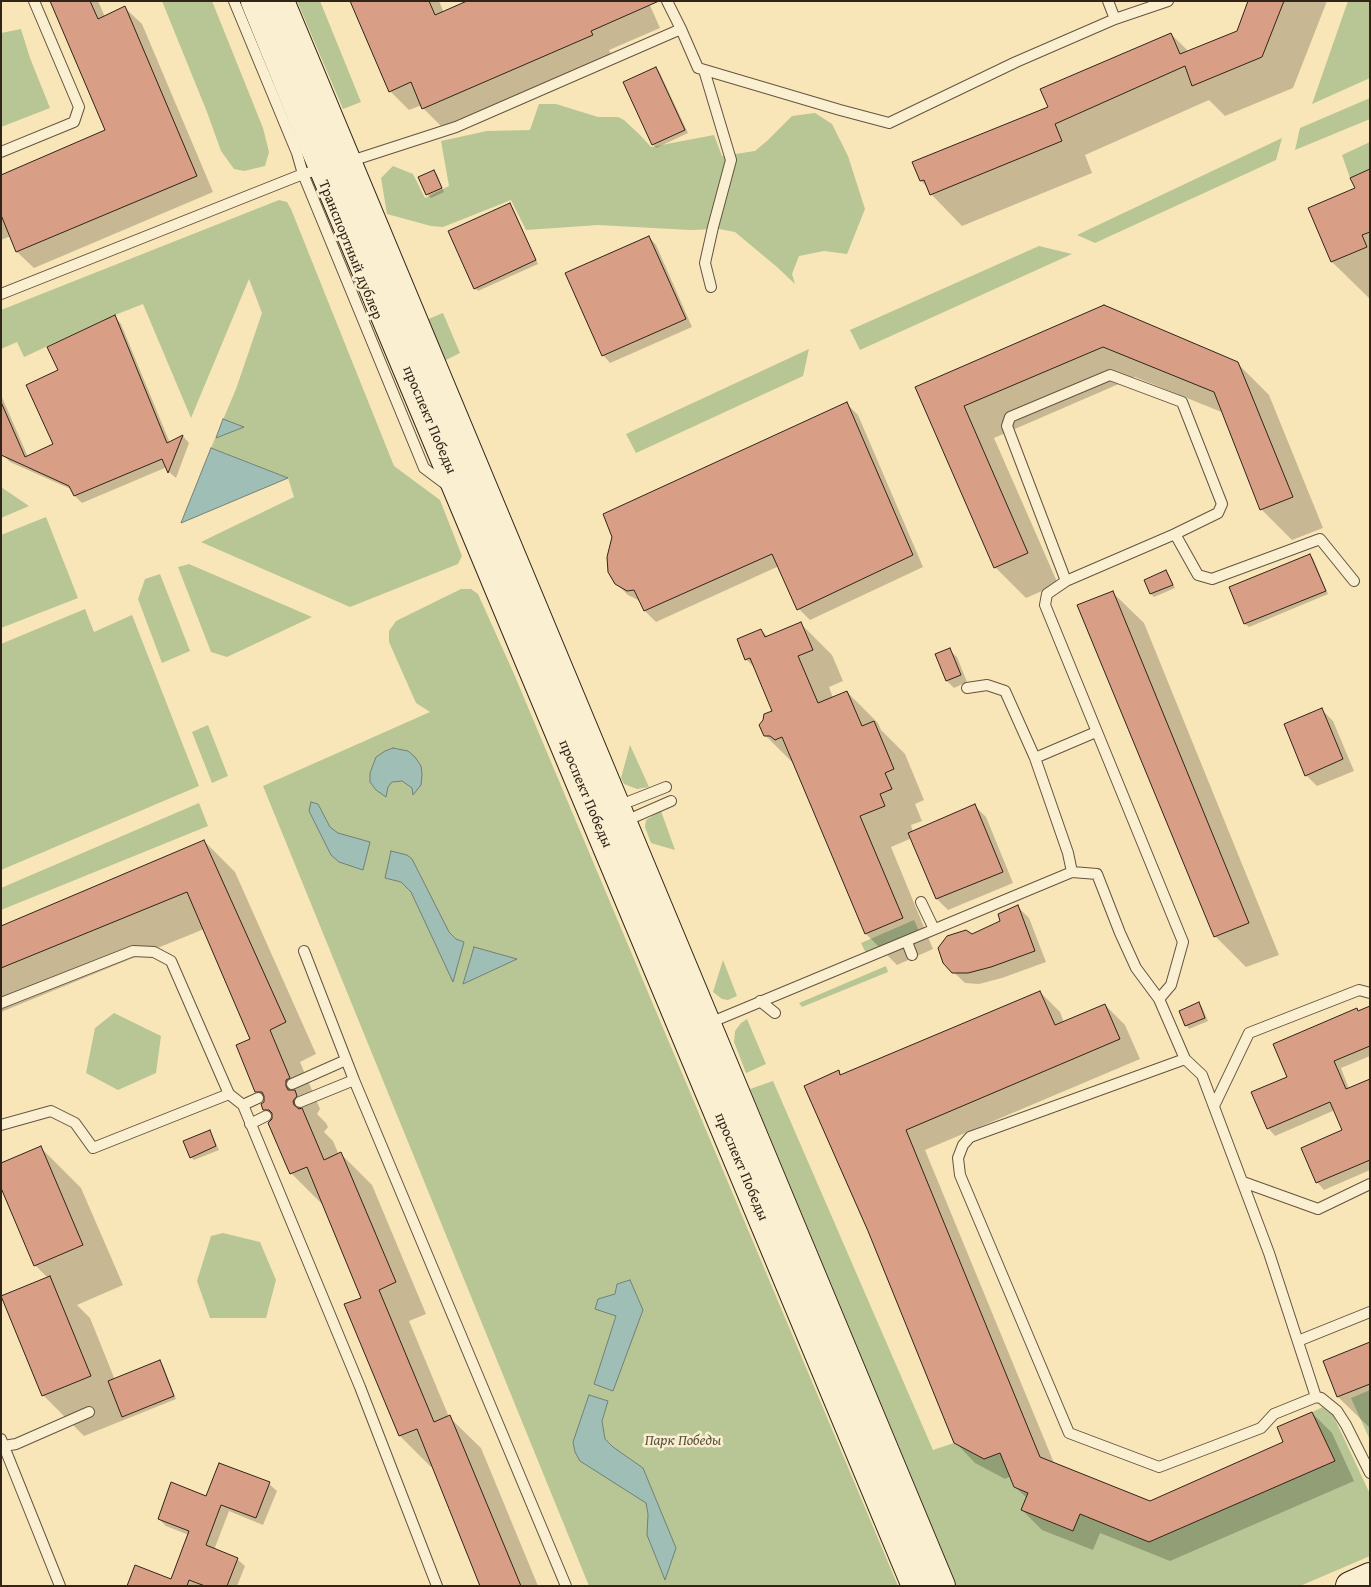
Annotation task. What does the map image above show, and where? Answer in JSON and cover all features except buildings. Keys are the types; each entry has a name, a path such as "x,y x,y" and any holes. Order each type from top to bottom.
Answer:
{"main road":[{"name":"проспект Победы","path":"255,1 618,815 941,1586"},
{"name":"проспект Победы","path":"280,1 329,167 460,495 916,1586"},
{"path":"1350,1586 1370,1577"}],"lane":[{"path":"1,152 74,122 79,107 34,1"},
{"name":"Транспортный дублер","path":"234,1 297,153 329,167 318,212 424,468 460,495"},
{"path":"668,1 698,68 889,123 1016,62 1115,19 1168,1"},
{"path":"1108,1 1115,19"},
{"path":"1,294 329,167 456,127 681,29"},
{"path":"704,70 731,160 705,263 711,287"},
{"path":"318,212 329,167"},
{"path":"1066,582 1008,426 1010,417 1110,375 1182,402 1222,504 1218,513 1066,582 1047,594 1045,605 1183,942 1171,985 1159,999"},
{"path":"1175,534 1198,575 1212,579 1320,539 1354,581"},
{"path":"967,688 987,685 1005,690 1036,758 1068,853 1072,872"},
{"path":"1036,758 1096,732"},
{"path":"618,815 666,787"},
{"path":"618,815 671,801"},
{"path":"706,1024 1072,872 1097,874 1136,968 1159,999 1185,1059 1202,1075 1269,1253 1316,1397"},
{"path":"921,902 934,928"},
{"path":"907,942 912,955"},
{"path":"1,1003 133,951 154,952 171,960 229,1094 243,1105 360,1387 437,1586"},
{"path":"304,952 354,1080 566,1586"},
{"path":"1214,1106 1249,1033 1359,990 1370,993"},
{"path":"760,1001 775,1013"},
{"path":"1185,1059 970,1137 963,1146 958,1158 960,1175 1069,1432 1158,1467 1261,1428 1274,1414 1316,1397 1321,1398 1337,1411 1370,1473"},
{"path":"292,1084 346,1060"},
{"path":"300,1102 354,1080"},
{"path":"1,1125 51,1111 75,1123 93,1148 229,1094"},
{"path":"243,1105 258,1098"},
{"path":"250,1124 266,1116"},
{"path":"1243,1182 1318,1208 1370,1184"},
{"path":"1298,1340 1370,1312"},
{"path":"60,1586 3,1443 16,1444 89,1412"}],"green space":[{"path":"162,1 212,1 263,128 269,152 265,166 244,171 234,169 221,151"},
{"path":"297,1 320,1 361,102 343,109"},
{"path":"1348,1 1370,1 1370,78 1312,104"},
{"path":"21,29 30,58 50,108 1,127 1,33"},
{"path":"1370,98 1370,119 1295,150 1300,128"},
{"path":"539,104 556,104 598,117 618,117 624,120 651,147 714,135 722,156 755,151 792,116 815,113 832,124 848,156 865,209 847,254 824,251 799,256 792,274 795,284 735,232 719,229 690,230 598,225 526,230 511,200 443,227 431,226 387,214 381,178 393,166 413,174 425,198 449,186 441,141 487,131 530,130"},
{"path":"1282,138 1276,160 1095,243 1077,235"},
{"path":"1370,142 1370,169 1350,178 1342,155"},
{"path":"279,200 287,202 291,209 394,466 440,500 462,556 458,564 350,607 201,542 294,497 288,478 211,448 236,389 262,313 249,279 191,418 143,304 24,357 17,342 1,349 1,310"},
{"path":"1039,246 1072,254 860,350 850,330"},
{"path":"443,313 460,353 444,361 426,320"},
{"path":"809,349 803,376 636,453 626,434"},
{"path":"1,487 29,506 1,518"},
{"path":"46,517 78,598 1,628 1,535"},
{"path":"189,564 312,617 227,657 211,652 178,567"},
{"path":"160,574 190,651 162,663 138,599 145,579"},
{"name":"Парк Победы","path":"461,589 471,589 478,594 514,674 898,1586 589,1586 263,786 430,712 416,703 389,642 389,631 396,621"},
{"path":"85,609 94,632 132,615 199,786 1,870 1,644"},
{"path":"208,725 228,776 212,783 192,732"},
{"path":"630,745 649,787 637,789 624,784 621,778"},
{"path":"199,803 208,826 1,910 1,888"},
{"path":"661,811 675,850 651,843 645,827 646,820"},
{"path":"914,920 919,931 866,953 861,943"},
{"path":"723,960 737,996 728,1000 722,999 713,992"},
{"path":"886,966 888,972 802,1007 799,1003"},
{"path":"114,1013 161,1036 156,1073 118,1090 86,1073 95,1028"},
{"path":"747,1019 766,1064 746,1073 734,1042 735,1031"},
{"path":"773,1081 933,1450 954,1443 984,1459 1000,1453 1014,1487 1028,1493 1021,1510 1072,1531 1080,1514 1149,1542 1334,1461 1312,1412 1323,1407 1333,1415 1370,1494 1370,1556 1300,1586 957,1586 750,1089"},
{"path":"223,1233 260,1242 276,1280 266,1318 210,1318 197,1281 211,1236"},
{"path":"1370,1390 1370,1440 1351,1398"}],"water":[{"path":"223,419 244,427 216,438"},
{"path":"211,448 288,478 181,523"},
{"path":"393,748 408,751 421,766 421,785 413,795 412,788 402,781 392,782 388,787 386,797 376,790 370,782 370,773 376,757"},
{"path":"311,802 318,804 330,827 338,833 370,842 363,870 339,862 331,855 309,811"},
{"path":"391,851 407,855 412,859 449,932 456,939 464,942 453,982 411,892 401,882 385,878"},
{"path":"474,947 517,959 463,984"},
{"path":"630,1280 643,1310 613,1391 594,1384 616,1316 595,1309 598,1299 615,1294 617,1284"},
{"path":"589,1395 608,1401 602,1421 605,1439 613,1447 643,1468 676,1548 665,1580 647,1535 648,1514 646,1503 580,1461 575,1452 573,1442"}]}
